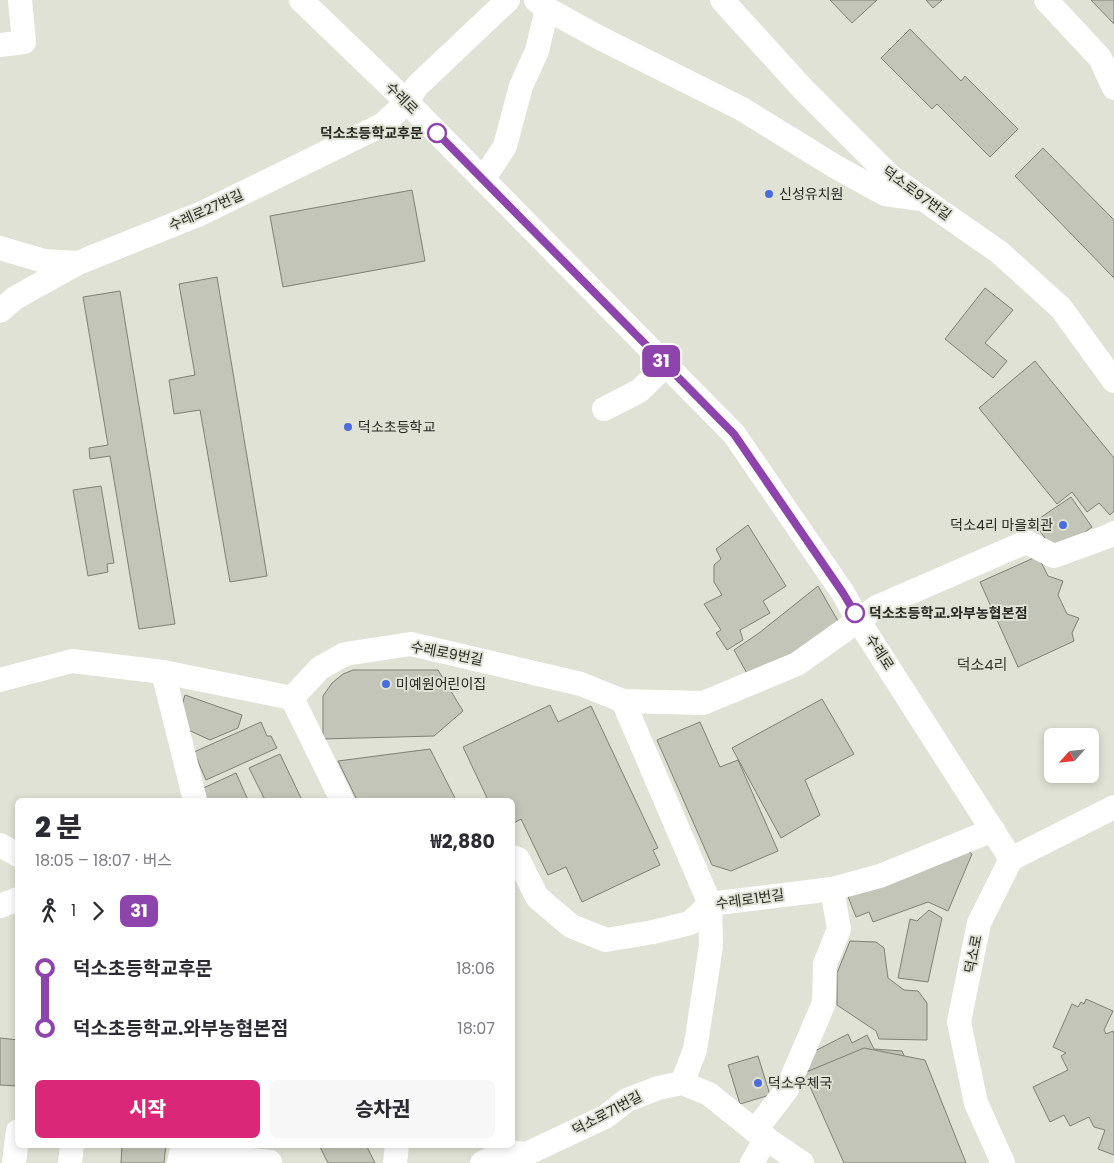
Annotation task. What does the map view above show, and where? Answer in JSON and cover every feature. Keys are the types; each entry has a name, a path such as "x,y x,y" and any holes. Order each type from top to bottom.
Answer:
{"street":[{"path":"0,45 24,42 20,0"},
{"name":"수레로","path":"301,0 407,102 734,434 843,593 858,620 1011,859"},
{"name":"수레로27번길","path":"0,311 15,298 78,264 200,214 382,125 407,102 417,86 508,0"},
{"name":"덕소로97번길","path":"722,0 803,89 883,170 1000,252 1061,308 1114,381"},
{"path":"1046,0 1100,58 1114,88"},
{"path":"483,180 505,146 521,86 537,51 542,5 600,38 742,109 836,167 885,194 926,199"},
{"path":"0,248 44,261 78,264"},
{"path":"604,409 639,391 665,366"},
{"name":"수레로9번길","path":"292,698 320,668 345,654 411,644 581,684 623,701 703,703 796,664 877,607 1026,542 1054,556 1114,533"},
{"path":"0,680 72,661 163,672 292,698 341,798"},
{"path":"163,672 194,798"},
{"path":"623,701 710,904 711,946 695,1050 682,1083 709,1094 760,1134 802,1163"},
{"path":"1011,859 1114,807"},
{"name":"수레로1번길","path":"515,858 518,859 537,898 571,926 606,940 690,923 710,904 832,890 880,876 993,830"},
{"path":"0,845 15,853"},
{"name":"덕소로","path":"1003,1163 976,1103 959,1022 979,923 1011,859"},
{"path":"752,1163 760,1134 787,1089 824,1004 825,964 839,929 832,890"},
{"path":"0,906 15,900"},
{"name":"덕소로71번길","path":"482,1163 506,1153 526,1154 605,1117 627,1100 658,1088 682,1083"},
{"path":"14,1163 16,1148"},
{"path":"70,1163 72,1148"},
{"path":"395,1163 397,1148"},
{"path":"180,1163 180,1153 270,1162"}],"building":[{"path":"830,0 877,0 852,23"},
{"path":"926,0 942,0 933,8"},
{"path":"1091,0 1114,0 1114,24"},
{"path":"910,29 961,81 965,76 1018,129 990,157 937,104 932,109 881,58"},
{"path":"1043,148 1114,220 1114,278 1015,176"},
{"path":"412,190 425,261 283,287 270,216"},
{"path":"217,277 267,576 230,582 200,410 174,414 169,380 195,375 179,284"},
{"path":"985,288 1013,310 985,343 1007,361 993,378 945,339"},
{"path":"120,291 175,624 139,629 110,456 90,459 89,448 108,445 83,297"},
{"path":"1035,361 1114,458 1114,511 1110,515 1099,503 1087,512 1072,492 1057,504 979,408"},
{"path":"101,486 114,563 107,564 108,572 88,576 73,490"},
{"name":"덕소4리 마을회관","path":"1071,497 1092,527 1055,553 1034,522"},
{"path":"748,525 786,586 763,601 770,613 740,630 743,640 727,650 716,633 721,630 704,604 722,595 714,582 714,565 721,559 716,549"},
{"path":"1038,556 1048,576 1063,581 1058,595 1067,614 1079,618 1072,633 1074,641 1018,667 980,582"},
{"path":"818,586 838,621 787,659 749,677 734,650 759,633"},
{"path":"353,670 438,670 463,711 434,736 323,739 323,696 332,683 343,674"},
{"path":"185,695 242,715 238,728 210,740 184,728 181,708"},
{"path":"822,699 854,754 805,780 820,815 781,838 732,748"},
{"path":"550,705 558,722 591,706 658,848 653,850 660,865 582,902 566,867 548,875 521,819 515,822 515,798 487,798 463,747"},
{"path":"261,722 267,736 271,736 277,748 206,780 194,752"},
{"path":"700,722 720,767 738,760 778,851 731,871 712,865 657,740"},
{"path":"430,749 455,798 356,798 338,761"},
{"path":"280,754 301,798 264,798 249,768"},
{"path":"236,773 247,798 203,798 199,790"},
{"path":"967,850 972,854 948,911 928,902 873,922 869,912 856,917 847,894"},
{"path":"929,910 942,918 928,982 898,978 910,919 917,921"},
{"path":"850,941 876,942 884,948 888,978 904,990 918,991 927,1003 927,1040 879,1039 876,1031 837,1005 837,973"},
{"path":"1086,999 1113,1011 1104,1030 1106,1034 1113,1031 1114,1034 1114,1155 1098,1149 1105,1130 1094,1127 1089,1117 1070,1126 1064,1115 1050,1122 1033,1087 1068,1070 1061,1056 1066,1053 1053,1047 1072,1004 1078,1007 1081,1002 1084,1004"},
{"path":"848,1034 852,1043 867,1035 874,1049 902,1051 951,1163 885,1163 883,1159 875,1160 849,1099 835,1099 819,1095 806,1066 813,1052"},
{"path":"0,1038 15,1040 15,1086 0,1085"},
{"path":"864,1048 925,1060 966,1163 844,1163 804,1073"},
{"path":"758,1056 770,1095 740,1104 728,1065"},
{"path":"122,1148 166,1148 164,1163 121,1163"},
{"path":"320,1148 368,1148 375,1163 328,1163"}],"bus line":[{"name":"31","path":"437,133 734,434 855,613"}],"place":[{"name":"덕소초등학교후문","path":"437,133"},
{"name":"신성유치원","path":"769,194"},
{"name":"덕소초등학교","path":"348,427"},
{"name":"덕소4리 마을회관","path":"1063,525"},
{"name":"덕소초등학교.와부농협본점","path":"855,613"},
{"name":"미예원어린이집","path":"386,684"},
{"name":"덕소우체국","path":"758,1083"}],"district":[{"name":"덕소4리","path":"982,665"}]}
